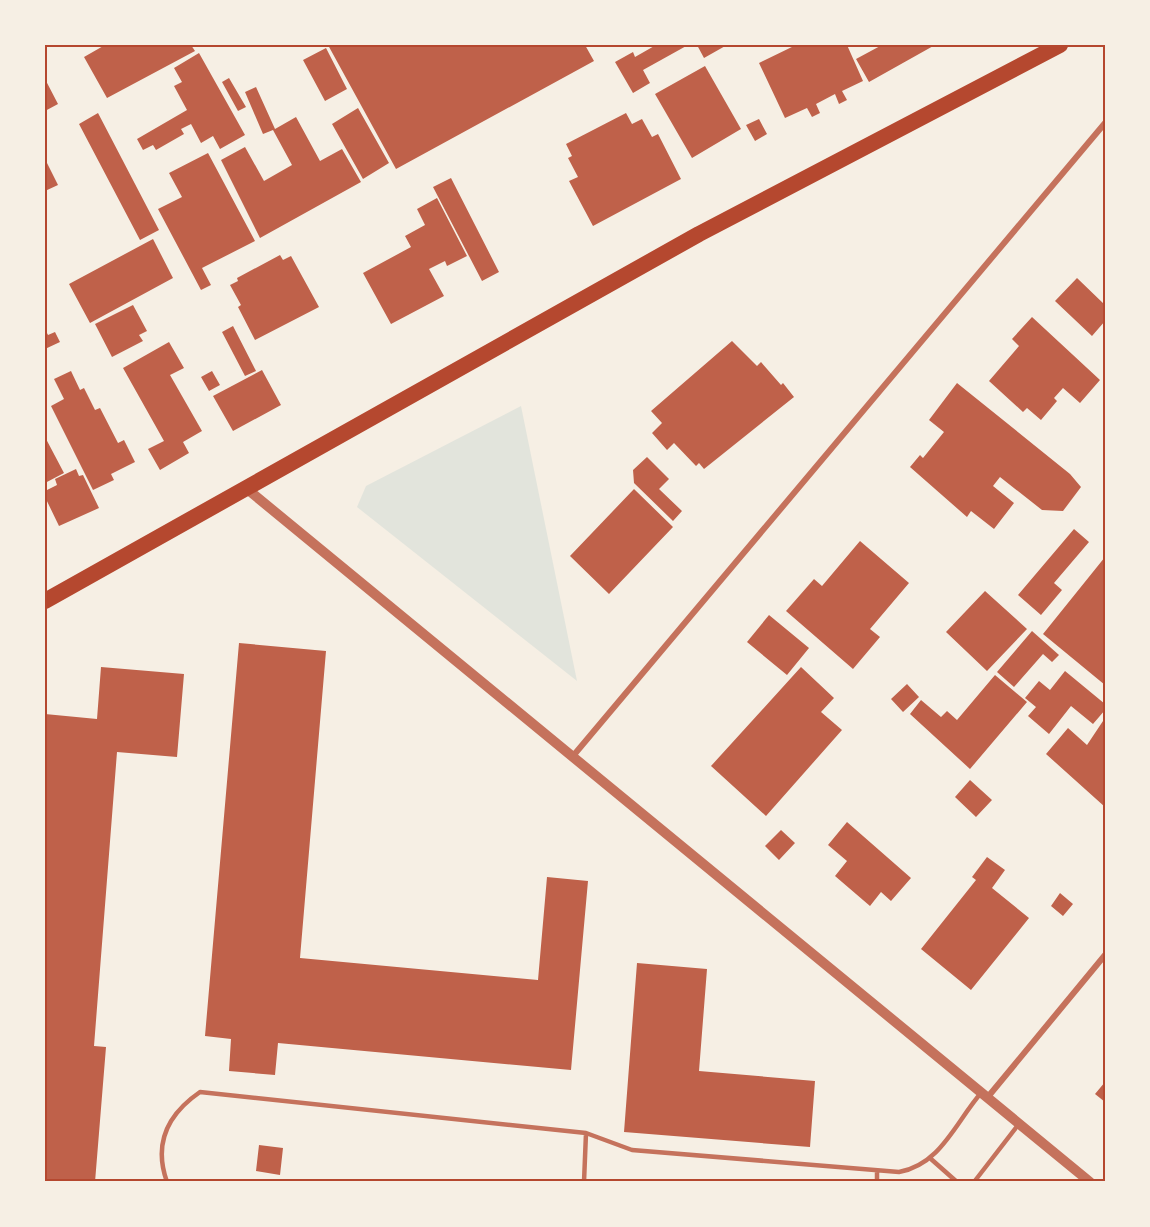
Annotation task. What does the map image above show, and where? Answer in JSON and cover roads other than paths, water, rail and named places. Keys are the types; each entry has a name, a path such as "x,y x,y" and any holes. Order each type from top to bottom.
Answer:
{"highway":[{"path":"45,602 699,234 1060,45"}],"street":[{"path":"573,756 1105,123"},
{"path":"247,489 1090,1182"},
{"path":"984,1095 1105,955"}],"lane":[{"path":"167,1182 163,1172 162,1144 169,1122 181,1105 200,1092 586,1133 632,1150 876,1172 915,1169 931,1160 984,1095"},
{"path":"974,1182 1019,1124"},
{"path":"584,1182 586,1133"},
{"path":"931,1160 957,1182"},
{"path":"876,1172 877,1182"}]}
